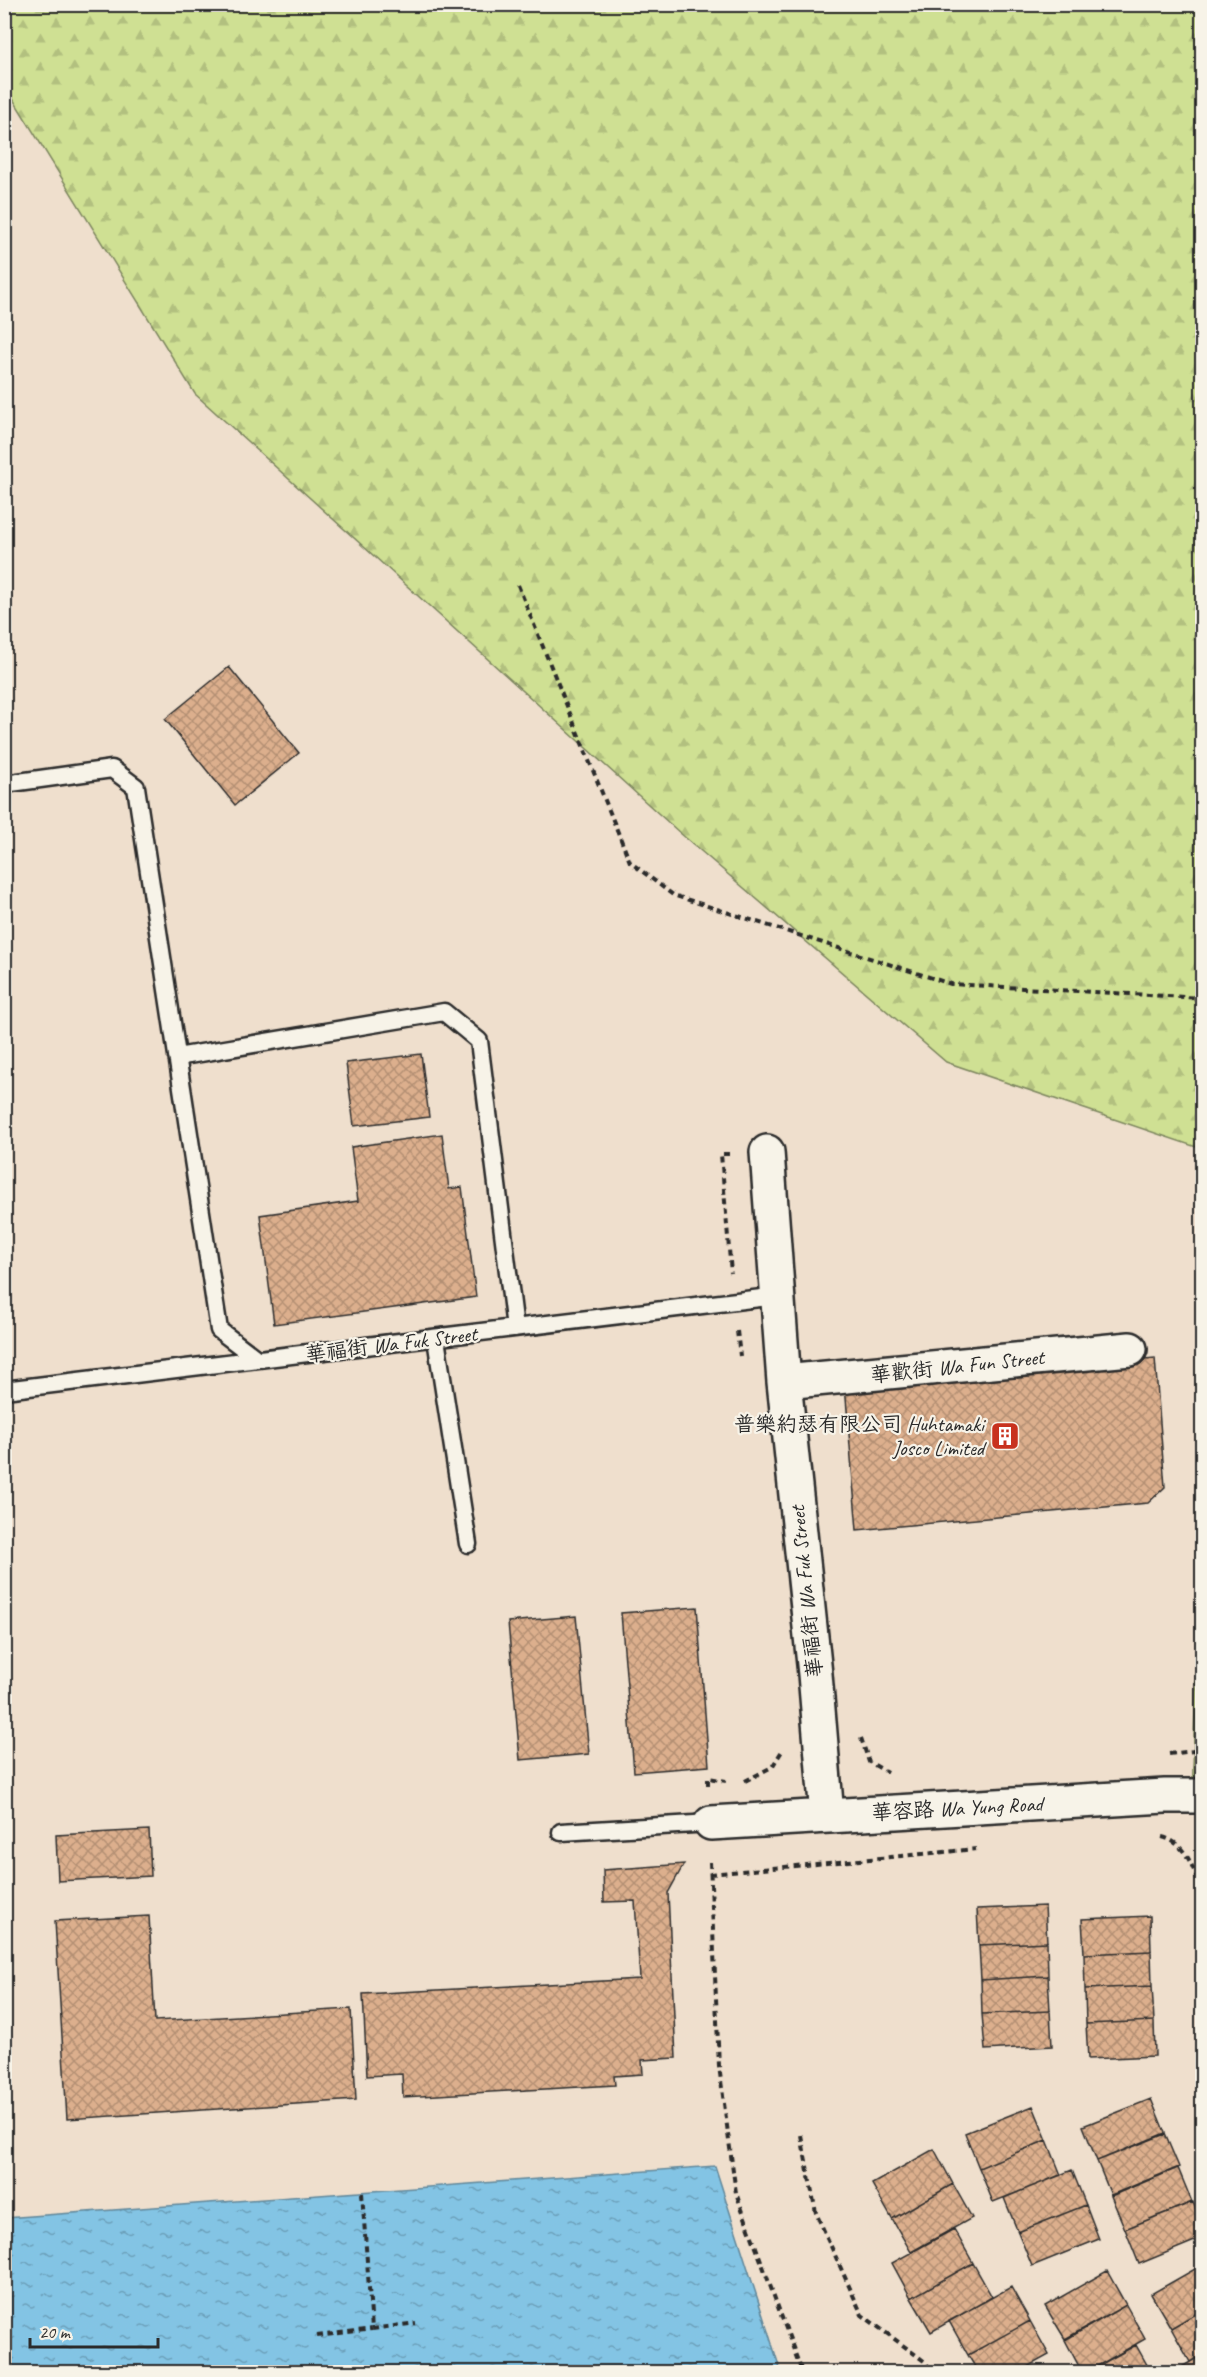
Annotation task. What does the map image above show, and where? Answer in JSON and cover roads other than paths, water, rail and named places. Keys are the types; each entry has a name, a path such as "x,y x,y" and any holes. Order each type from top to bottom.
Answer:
{"street":[{"name":"華福街 Wa Fuk Street","path":"767,1152 784,1382 815,1674 827,1816"},
{"name":"華歡街 Wa Fun Street","path":"784,1382 1130,1349"},
{"name":"華容路 Wa Yung Road","path":"711,1822 1154,1796 1203,1796"}],"lane":[{"path":"4,784 112,769 136,787 219,1330 257,1359"},
{"path":"177,1057 444,1012 479,1041 515,1328"},
{"name":"華福街 Wa Fuk Street","path":"4,1390 777,1296"},
{"path":"436,1339 468,1544"},
{"path":"561,1832 711,1822"}],"water":[{"path":"715,2166 781,2372 5,2372 5,2218"}],"place":[{"name":"普樂約瑟有限公司 Huhtamaki Josco Limited","path":"1005,1436"}]}
